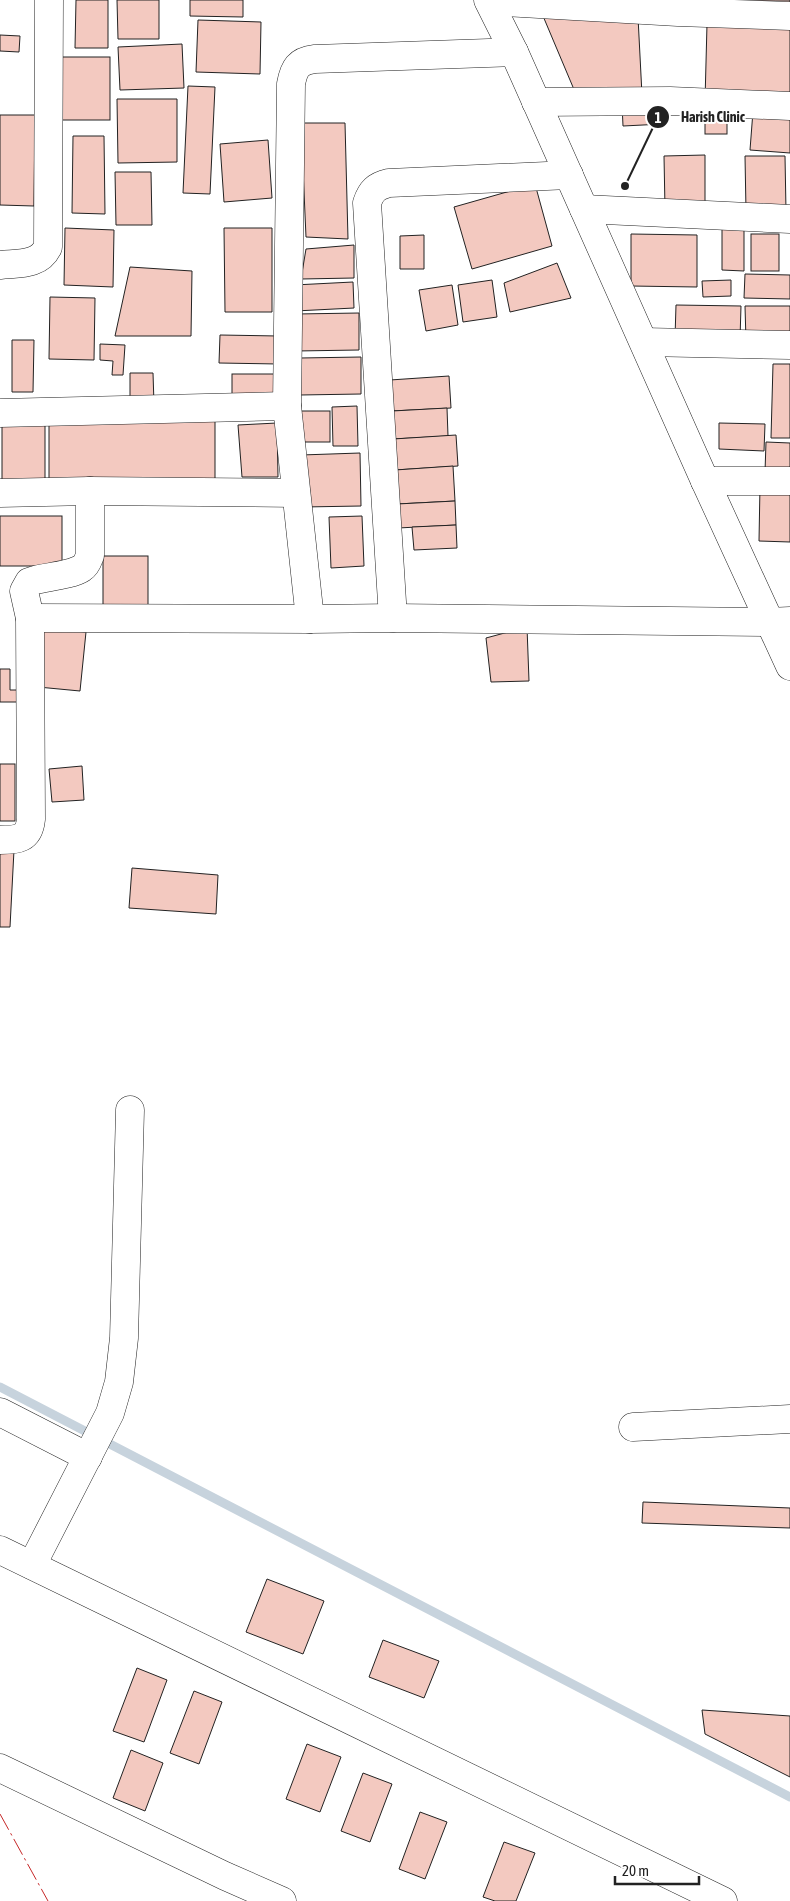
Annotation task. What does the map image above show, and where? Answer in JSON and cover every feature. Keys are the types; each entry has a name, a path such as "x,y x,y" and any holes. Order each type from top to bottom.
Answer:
{"street":[{"path":"0,265 36,260 44,255 48,247 50,0"},
{"path":"790,16 738,7 488,1 514,52 705,481 779,621 790,666"},
{"path":"310,620 287,406 291,84 293,72 298,64 305,60 315,59 514,52"},
{"path":"536,102 670,101 790,106"},
{"path":"393,618 368,203 370,195 374,189 389,183 569,174"},
{"path":"584,209 790,219"},
{"path":"644,342 790,344"},
{"path":"0,412 287,406"},
{"path":"705,481 790,481"},
{"path":"0,492 90,490 296,493"},
{"path":"0,840 24,837 30,829 31,819 30,618 24,592 30,582 74,572 82,569 87,563 90,555 90,490"},
{"path":"30,618 779,621"},
{"path":"32,1565 110,1413 119,1382 124,1338 130,1110"},
{"path":"0,1412 90,1453"},
{"path":"633,1427 790,1419"},
{"path":"0,1550 723,1901"},
{"path":"0,1768 225,1876 282,1901"}],"building":[{"path":"76,0 108,0 108,48 75,48"},
{"path":"117,0 159,0 159,39 118,39"},
{"path":"190,0 243,0 243,17 190,16"},
{"path":"750,0 790,0 790,10 750,9"},
{"path":"543,16 638,17 642,95 578,99"},
{"path":"198,20 261,22 260,74 196,72"},
{"path":"707,24 790,26 790,103 705,101"},
{"path":"0,35 20,36 19,52 0,51"},
{"path":"182,44 184,88 120,90 118,47"},
{"path":"59,57 110,57 110,120 59,120"},
{"path":"188,86 215,87 210,194 183,193"},
{"path":"117,99 177,99 177,162 118,163"},
{"path":"662,102 663,124 623,126 622,104"},
{"path":"705,105 727,105 727,134 705,134"},
{"path":"753,111 790,114 790,153 750,150"},
{"path":"0,115 35,115 34,206 0,205"},
{"path":"301,123 345,123 348,239 306,237"},
{"path":"73,136 104,136 105,214 72,213"},
{"path":"268,140 272,198 224,202 220,144"},
{"path":"705,155 705,208 665,209 664,156"},
{"path":"745,156 785,156 786,211 746,211"},
{"path":"115,172 151,172 152,225 116,225"},
{"path":"535,184 552,246 472,269 454,207"},
{"path":"722,227 744,227 744,271 722,270"},
{"path":"65,228 114,230 113,287 64,285"},
{"path":"224,228 272,228 272,312 225,312"},
{"path":"631,234 697,235 697,287 631,286"},
{"path":"751,234 779,234 779,271 751,271"},
{"path":"424,235 424,269 400,269 400,236"},
{"path":"354,245 354,278 301,279 306,249"},
{"path":"557,263 571,298 510,312 504,283"},
{"path":"130,267 192,271 191,336 115,336"},
{"path":"745,274 790,275 790,299 744,298"},
{"path":"492,280 497,317 463,322 458,285"},
{"path":"731,280 731,296 703,297 702,281"},
{"path":"353,282 354,308 295,311 294,285"},
{"path":"452,285 458,325 426,331 419,290"},
{"path":"50,297 95,298 94,360 49,359"},
{"path":"676,305 741,306 740,339 675,338"},
{"path":"745,306 790,306 790,341 746,341"},
{"path":"359,313 359,350 296,351 296,314"},
{"path":"220,335 278,336 278,364 219,363"},
{"path":"12,340 34,340 33,392 12,392"},
{"path":"100,344 125,345 123,375 112,375 113,361 100,360"},
{"path":"361,357 361,394 300,395 300,358"},
{"path":"773,364 790,364 790,438 771,438"},
{"path":"130,373 153,373 154,404 130,404"},
{"path":"232,374 285,374 285,400 232,400"},
{"path":"449,376 451,408 392,411 390,380"},
{"path":"357,406 358,446 333,446 332,407"},
{"path":"447,408 448,436 393,439 392,411"},
{"path":"297,411 330,411 330,442 297,442"},
{"path":"49,413 215,413 215,486 49,486"},
{"path":"2,420 45,421 45,488 2,488"},
{"path":"277,423 278,477 242,477 238,425"},
{"path":"719,423 765,424 764,451 719,449"},
{"path":"456,435 458,466 395,470 393,439"},
{"path":"766,442 790,443 790,473 765,472"},
{"path":"360,453 361,506 303,507 301,455"},
{"path":"453,466 455,501 397,504 395,470"},
{"path":"760,486 790,487 790,542 759,541"},
{"path":"455,501 456,525 398,528 397,504"},
{"path":"0,516 62,516 62,566 0,566"},
{"path":"362,516 364,566 331,568 329,517"},
{"path":"456,525 457,548 414,550 412,527"},
{"path":"103,556 148,556 148,615 103,615"},
{"path":"527,627 529,681 491,682 486,638"},
{"path":"43,628 86,632 80,691 38,687"},
{"path":"0,669 10,669 10,690 29,690 29,702 0,702"},
{"path":"0,764 15,764 15,821 0,821"},
{"path":"82,766 84,800 52,802 49,769"},
{"path":"0,849 14,850 10,927 0,927"},
{"path":"132,868 218,875 216,914 129,908"},
{"path":"643,1502 790,1508 790,1528 642,1523"},
{"path":"267,1579 324,1601 303,1654 246,1632"},
{"path":"383,1640 439,1661 424,1698 369,1677"},
{"path":"137,1668 167,1680 144,1742 113,1731"},
{"path":"194,1691 222,1702 199,1764 170,1753"},
{"path":"702,1710 790,1716 790,1777 705,1734"},
{"path":"307,1744 341,1757 320,1812 286,1799"},
{"path":"131,1750 163,1763 145,1811 113,1798"},
{"path":"363,1773 392,1784 370,1842 341,1831"},
{"path":"420,1812 447,1822 425,1879 399,1869"},
{"path":"504,1842 535,1853 516,1901 495,1901 483,1897"}],"waterway":[{"path":"0,1387 790,1797"}],"power":[{"path":"0,1814 48,1901"}],"place":[{"name":"Harish Clinic","path":"625,186"}]}
